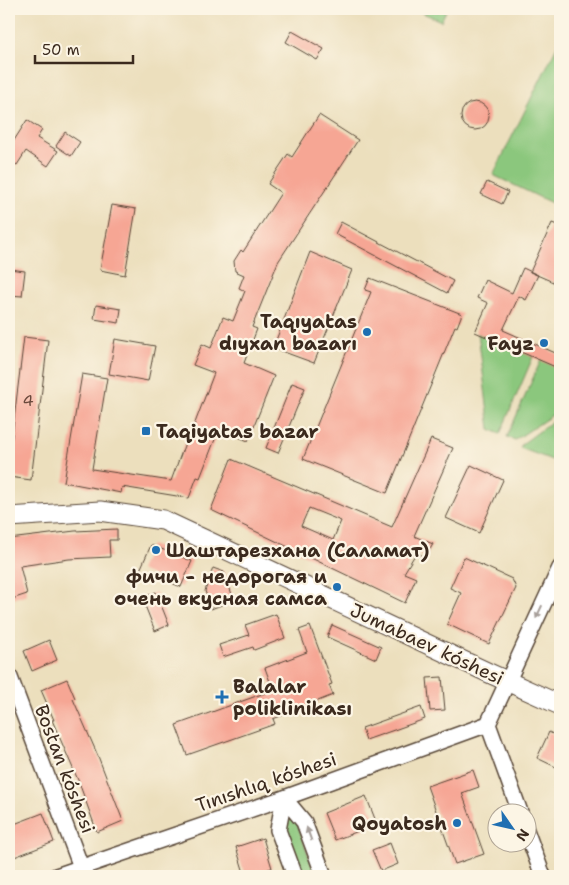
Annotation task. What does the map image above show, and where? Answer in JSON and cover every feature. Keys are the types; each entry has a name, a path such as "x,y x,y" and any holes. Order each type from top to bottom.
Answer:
{"street":[{"name":"Jumabaev kóshesi","path":"9,517 100,511 163,520 560,705"},
{"path":"516,802 488,724 560,568"},
{"name":"Bostan kóshesi","path":"9,675 83,871"},
{"name":"Tınıshlıq kóshesi","path":"56,876 83,871 488,724"},
{"path":"284,798 278,830 295,876"},
{"path":"284,798 304,822 324,876"},
{"path":"535,852 544,876"}],"green space":[{"path":"414,9 447,9 441,21"},
{"path":"560,40 560,207 493,175"},
{"path":"478,333 533,357 500,434 490,429"},
{"path":"541,360 560,369 560,410 515,440 507,437"},
{"path":"560,416 560,463 520,448 522,444"},
{"path":"289,819 296,821 316,876 303,876 284,826"}],"building":[{"path":"292,31 324,49 317,60 286,42"},
{"path":"475,102 485,106 489,116 485,126 475,130 465,126 461,116 465,106"},
{"path":"319,115 358,140 278,262 252,327 257,329 244,363 274,376 248,441 219,429 200,478 197,477 189,498 122,487 121,493 64,482 82,374 107,378 92,469 171,481 214,373 193,365 202,344 211,348 223,317 233,321 245,291 239,288 244,275 235,271 234,261 241,250 243,252 281,193 268,184 288,154 292,157"},
{"path":"27,120 42,130 37,138 58,151 48,166 26,151 17,165 9,160 9,140 13,142"},
{"path":"65,132 80,142 71,156 56,146"},
{"path":"487,182 508,192 502,204 481,194"},
{"path":"112,205 136,209 125,275 100,270"},
{"path":"341,222 453,281 447,293 335,234"},
{"path":"552,223 560,226 560,285 530,272"},
{"path":"310,252 352,270 314,363 273,348"},
{"path":"523,268 538,275 526,300 519,296 503,330 560,355 560,369 475,332 488,303 477,298 485,280 512,293"},
{"path":"9,269 25,271 22,296 9,295"},
{"path":"370,278 462,314 457,327 455,326 387,493 303,459 371,292 365,290"},
{"path":"96,305 121,309 119,323 94,319"},
{"path":"24,337 48,340 31,480 9,477 9,461"},
{"path":"115,339 155,346 148,381 109,374"},
{"path":"292,383 305,388 278,453 266,448"},
{"path":"431,439 453,448 414,536 433,544 426,557 416,553 404,573 416,578 405,603 211,510 231,459 392,527","holes":["309,508 341,521 333,540 301,526"]},
{"path":"471,465 503,480 479,533 446,518"},
{"path":"117,529 117,540 109,540 110,557 69,559 20,566 27,594 9,600 9,539 75,531"},
{"path":"151,545 192,561 181,587 140,570"},
{"path":"464,557 512,579 516,588 489,644 447,624 461,593 450,588"},
{"path":"213,568 224,572 234,600 211,609 205,591"},
{"path":"156,592 169,625 155,631 142,598"},
{"path":"276,614 285,638 254,650 253,647 223,657 219,645 249,635 245,625"},
{"path":"332,625 381,647 376,659 327,637"},
{"path":"310,626 332,684 329,685 333,695 273,719 275,724 187,755 176,725 273,690 265,668 307,652 299,630"},
{"path":"49,640 57,660 32,671 24,651"},
{"path":"442,677 445,710 430,711 427,678"},
{"path":"67,679 75,698 73,699 98,756 123,821 97,832 41,690"},
{"path":"421,707 425,719 366,740 362,728"},
{"path":"549,732 560,738 560,769 537,758"},
{"name":"Qoyatosh","path":"473,770 479,787 462,793 484,854 455,864 427,786"},
{"path":"366,796 377,824 335,840 324,813"},
{"path":"43,813 54,842 9,859 9,826"},
{"path":"263,838 272,868 245,876 236,847"},
{"path":"390,843 398,864 381,871 372,850"}],"place":[{"name":"Taqıyatas dıyxan bazarı","path":"367,332"},
{"name":"Fayz","path":"544,343"},
{"name":"Taqiyatas bazar","path":"146,431"},
{"name":"Шаштарезхана (Саламат)","path":"156,550"},
{"name":"фичи - недорогая и очень вкусная самса","path":"337,587"},
{"name":"Balalar poliklinikası","path":"222,697"},
{"name":"Qoyatosh","path":"457,823"}]}
